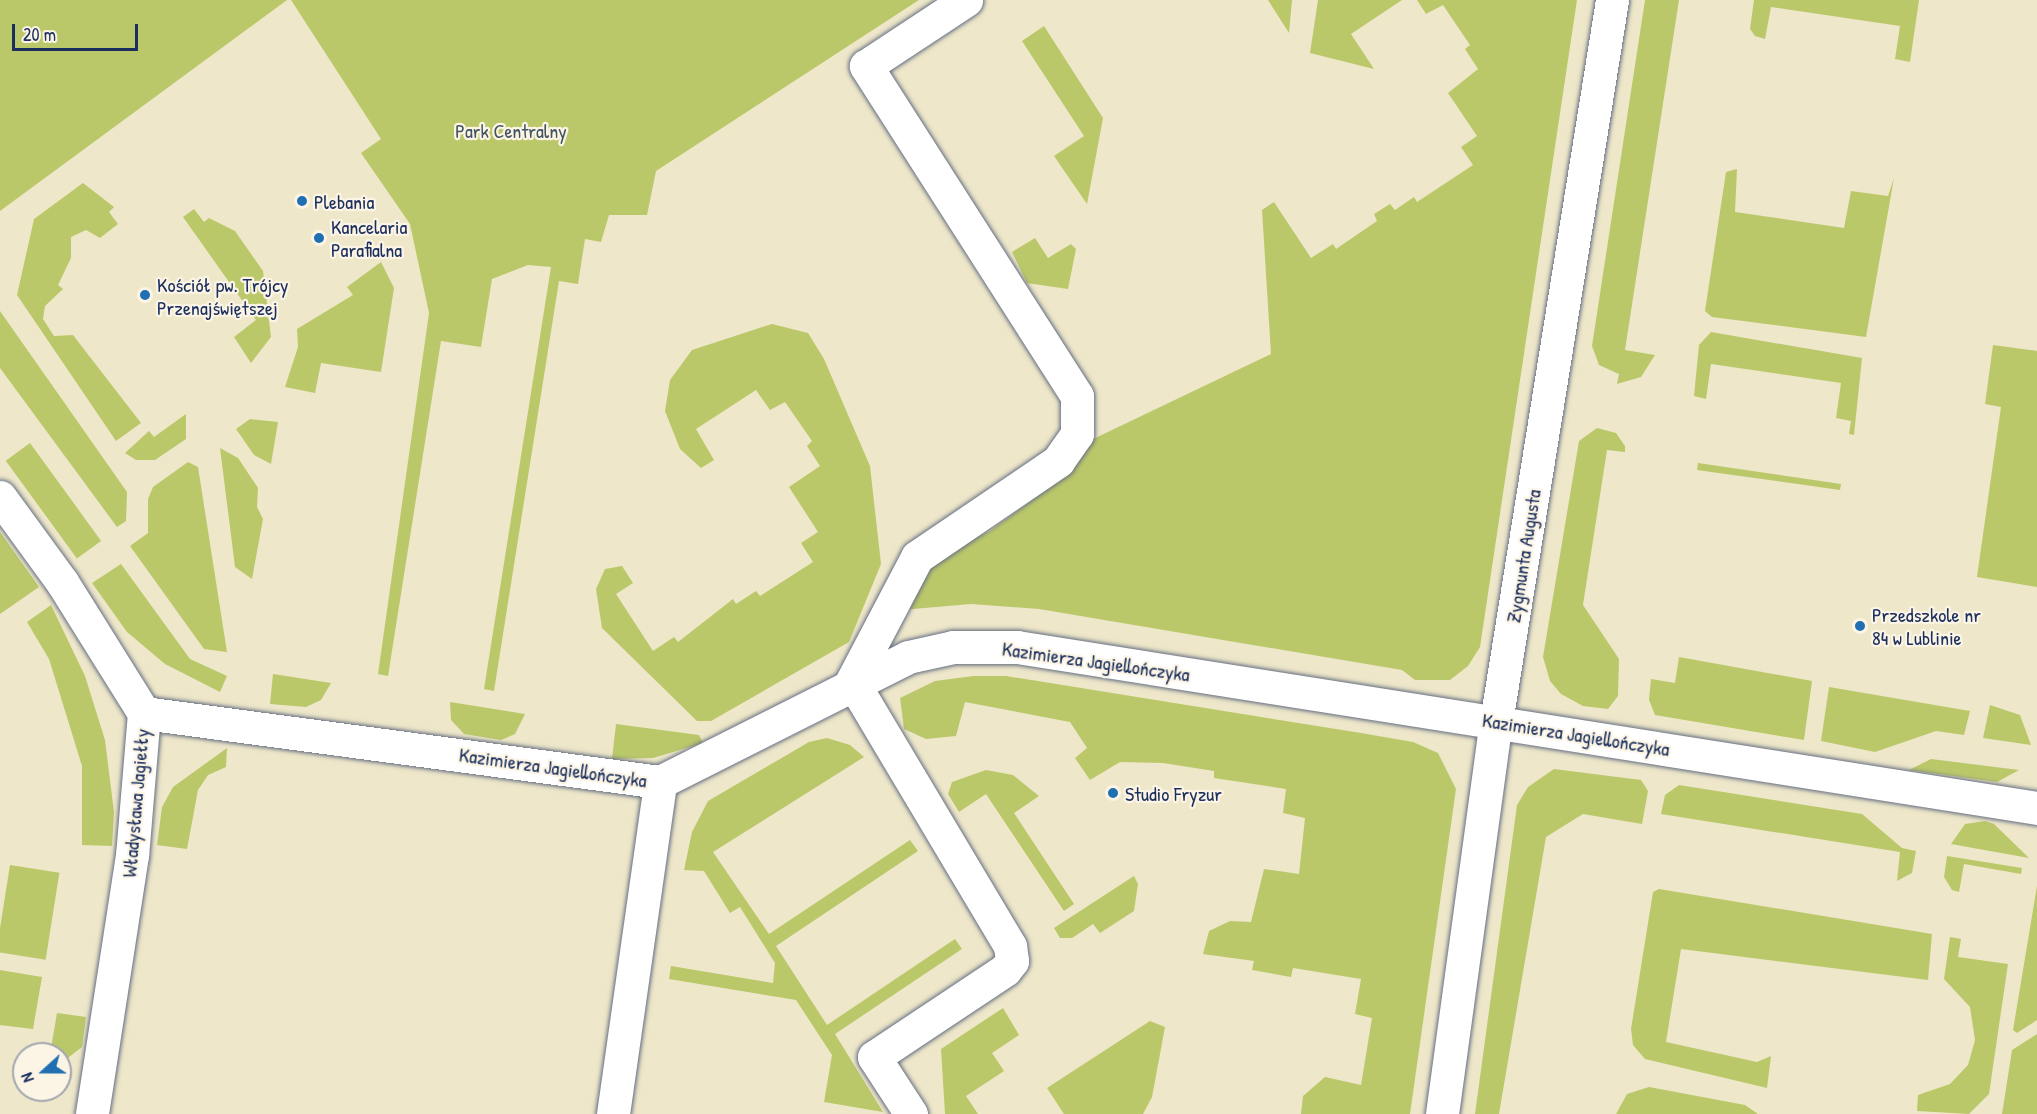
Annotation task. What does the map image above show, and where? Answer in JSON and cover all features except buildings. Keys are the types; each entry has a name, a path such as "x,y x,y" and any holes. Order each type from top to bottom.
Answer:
{"street":[{"path":"911,1114 874,1058 1005,970 1012,961 1010,946 852,681 917,557 1058,461 1077,434 1077,396 866,66 966,0"},
{"name":"Zygmunta Augusta","path":"1442,1114 1496,722 1612,0"},
{"name":"Władysława Jagiełły","path":"0,498 62,582 144,713 132,855 92,1114"},
{"name":"Kazimierza Jagiellończyka","path":"144,713 660,782 852,681 909,657 953,647 1017,647 2037,808"},
{"path":"613,1114 660,782"}],"green space":[{"path":"0,0 287,0 0,211"},
{"name":"Park Centralny","path":"291,0 919,0 656,171 647,215 609,215 601,242 585,239 578,284 559,281 494,691 484,689 551,267 528,265 492,279 481,347 441,341 388,676 378,674 429,313 410,224 361,153 381,139"},
{"path":"1268,0 1292,0 1289,33"},
{"path":"1318,0 1402,0 1351,34 1374,69 1310,53"},
{"path":"1417,0 1577,0 1480,647 1468,666 1450,680 1415,680 1402,670 1039,609 971,604 901,610 927,563 990,531 1071,472 1089,441 1271,354 1262,210 1274,202 1311,258 1333,244 1336,249 1377,221 1374,214 1390,204 1395,210 1414,197 1417,202 1473,165 1461,147 1477,136 1448,93 1478,69 1465,49 1470,45 1443,5 1426,14"},
{"path":"1645,0 1679,0 1625,350 1655,355 1641,377 1617,384 1619,374 1599,365 1592,346"},
{"path":"1754,0 1919,0 1910,62 1895,59 1900,26 1771,7 1765,39 1755,36 1750,29"},
{"path":"1044,26 1103,118 1087,204 1054,156 1084,136 1022,41"},
{"path":"1737,169 1735,212 1844,228 1851,191 1888,196 1894,178 1866,337 1712,317 1705,311 1726,172"},
{"path":"83,183 114,207 109,212 118,224 100,238 86,230 71,237 71,258 58,285 63,289 45,306 43,319 54,336 73,335 141,423 116,441 17,295 34,219"},
{"path":"194,209 204,222 209,218 235,231 263,271 271,337 251,363 234,337 256,320 183,217"},
{"path":"1035,238 1048,258 1071,244 1076,249 1068,289 1027,283 1012,252"},
{"path":"381,262 394,288 381,372 321,363 315,393 285,387 298,347 297,329 353,295 347,287"},
{"path":"0,311 127,492 126,521 117,527 0,368"},
{"path":"772,324 808,333 824,359 870,466 881,564 849,642 711,721 697,721 602,628 596,589 605,569 622,566 633,583 616,594 653,651 674,637 678,642 733,599 736,604 756,591 760,596 813,562 801,543 818,532 789,487 820,466 807,446 812,441 785,402 770,410 756,390 696,429 714,460 701,468 680,449 665,411 670,380 692,350"},
{"path":"1711,332 1862,358 1854,435 1849,434 1851,421 1836,418 1841,383 1711,364 1706,399 1694,396 1699,345"},
{"path":"1993,345 2037,351 2037,587 1977,577 2001,407 1985,404"},
{"path":"186,414 186,439 155,460 136,460 125,453 149,431 154,437"},
{"path":"250,419 278,422 271,464 254,455 236,429"},
{"path":"1597,428 1616,433 1625,446 1625,452 1607,450 1583,605 1619,659 1618,696 1608,709 1583,706 1561,694 1550,681 1543,657 1579,441"},
{"path":"30,443 101,541 77,559 6,461"},
{"path":"220,448 238,458 258,488 257,507 263,519 252,579 235,567"},
{"path":"188,462 198,467 227,652 204,649 130,546 148,533 148,499 153,487"},
{"path":"1698,463 1841,484 1840,490 1697,470"},
{"path":"0,532 39,587 0,614"},
{"path":"121,564 190,659 227,676 220,692 165,664 127,632 92,583"},
{"path":"51,605 85,676 105,740 114,812 112,846 82,845 82,766 49,659 27,622"},
{"path":"1679,657 1812,681 1804,740 1655,715 1649,700 1651,679 1675,683"},
{"path":"273,674 331,683 321,700 306,707 270,704"},
{"path":"973,676 1006,676 1361,733 1413,742 1438,753 1456,789 1410,1114 1301,1114 1303,1096 1325,1077 1361,1085 1372,1018 1355,1014 1361,979 1293,968 1291,977 1252,970 1254,961 1203,954 1209,931 1230,921 1251,922 1264,869 1299,874 1305,818 1283,813 1286,789 1214,778 1214,771 1163,763 1120,762 1090,780 1075,758 1087,748 1070,722 965,702 956,736 926,739 904,729 900,698 935,681"},
{"path":"1829,687 1970,711 1964,735 1936,731 1875,752 1821,741"},
{"path":"450,702 525,714 515,734 501,740 464,734 451,720"},
{"path":"1990,705 2020,715 2031,745 1983,738"},
{"path":"616,724 699,735 703,743 653,758 612,759"},
{"path":"827,738 850,745 864,757 713,852 769,934 910,840 918,851 776,946 827,1025 955,939 962,949 835,1034 883,1112 824,1102 832,1055 796,1000 669,979 671,966 773,983 775,963 740,907 730,913 704,871 684,870 692,832 708,801 809,742"},
{"path":"227,748 226,767 208,775 198,790 187,849 157,845 162,807 173,787"},
{"path":"1931,759 2019,770 1997,782 1909,770"},
{"path":"1554,769 1641,780 1648,791 1642,824 1583,814 1546,837 1499,1114 1475,1114 1517,805 1528,787"},
{"path":"986,770 1013,775 1039,796 1014,813 1074,904 1064,911 986,794 959,812 948,794 952,782"},
{"path":"1679,785 1862,814 1902,848 1916,851 1912,873 1897,881 1900,852 1661,814 1665,795"},
{"path":"1985,821 1994,824 2029,858 1951,844 1965,824"},
{"path":"1947,856 2022,868 2021,874 1964,864 1959,892 1952,890 1944,877"},
{"path":"10,865 59,873 46,960 0,953 0,928"},
{"path":"1134,876 1138,884 1134,911 1100,933 1093,924 1072,938 1060,938 1054,928"},
{"path":"2037,886 2037,1020 2017,1033 2013,1030"},
{"path":"1659,889 1932,934 1928,980 1681,949 1666,1042 1757,1062 1771,1056 1767,1088 1645,1059 1633,1045 1631,1029 1653,892"},
{"path":"1950,937 1961,939 1958,957 2008,964 1989,1094 1969,1114 1917,1111 1918,1095 1950,1084 1968,1065 1975,1040 1970,1007 1944,979"},
{"path":"0,970 42,977 33,1029 0,1025"},
{"path":"1003,1008 1019,1035 992,1053 1004,1071 966,1096 978,1114 945,1114 941,1049"},
{"path":"57,1013 86,1017 82,1047 72,1055 72,1042 52,1042"},
{"path":"1150,1021 1165,1027 1152,1097 1143,1114 1064,1114 1047,1088"},
{"path":"2037,1034 2037,1114 2002,1114 2012,1050"},
{"path":"1649,1087 1745,1105 1758,1114 1616,1114 1627,1094"}],"place":[{"name":"Plebania","path":"302,201"},
{"name":"Kancelaria Parafialna","path":"319,238"},
{"name":"Kościół pw. Trójcy Przenajświętszej","path":"145,295"},
{"name":"Przedszkole nr 84 w Lublinie","path":"1860,626"},
{"name":"Studio Fryzur","path":"1113,793"}]}
